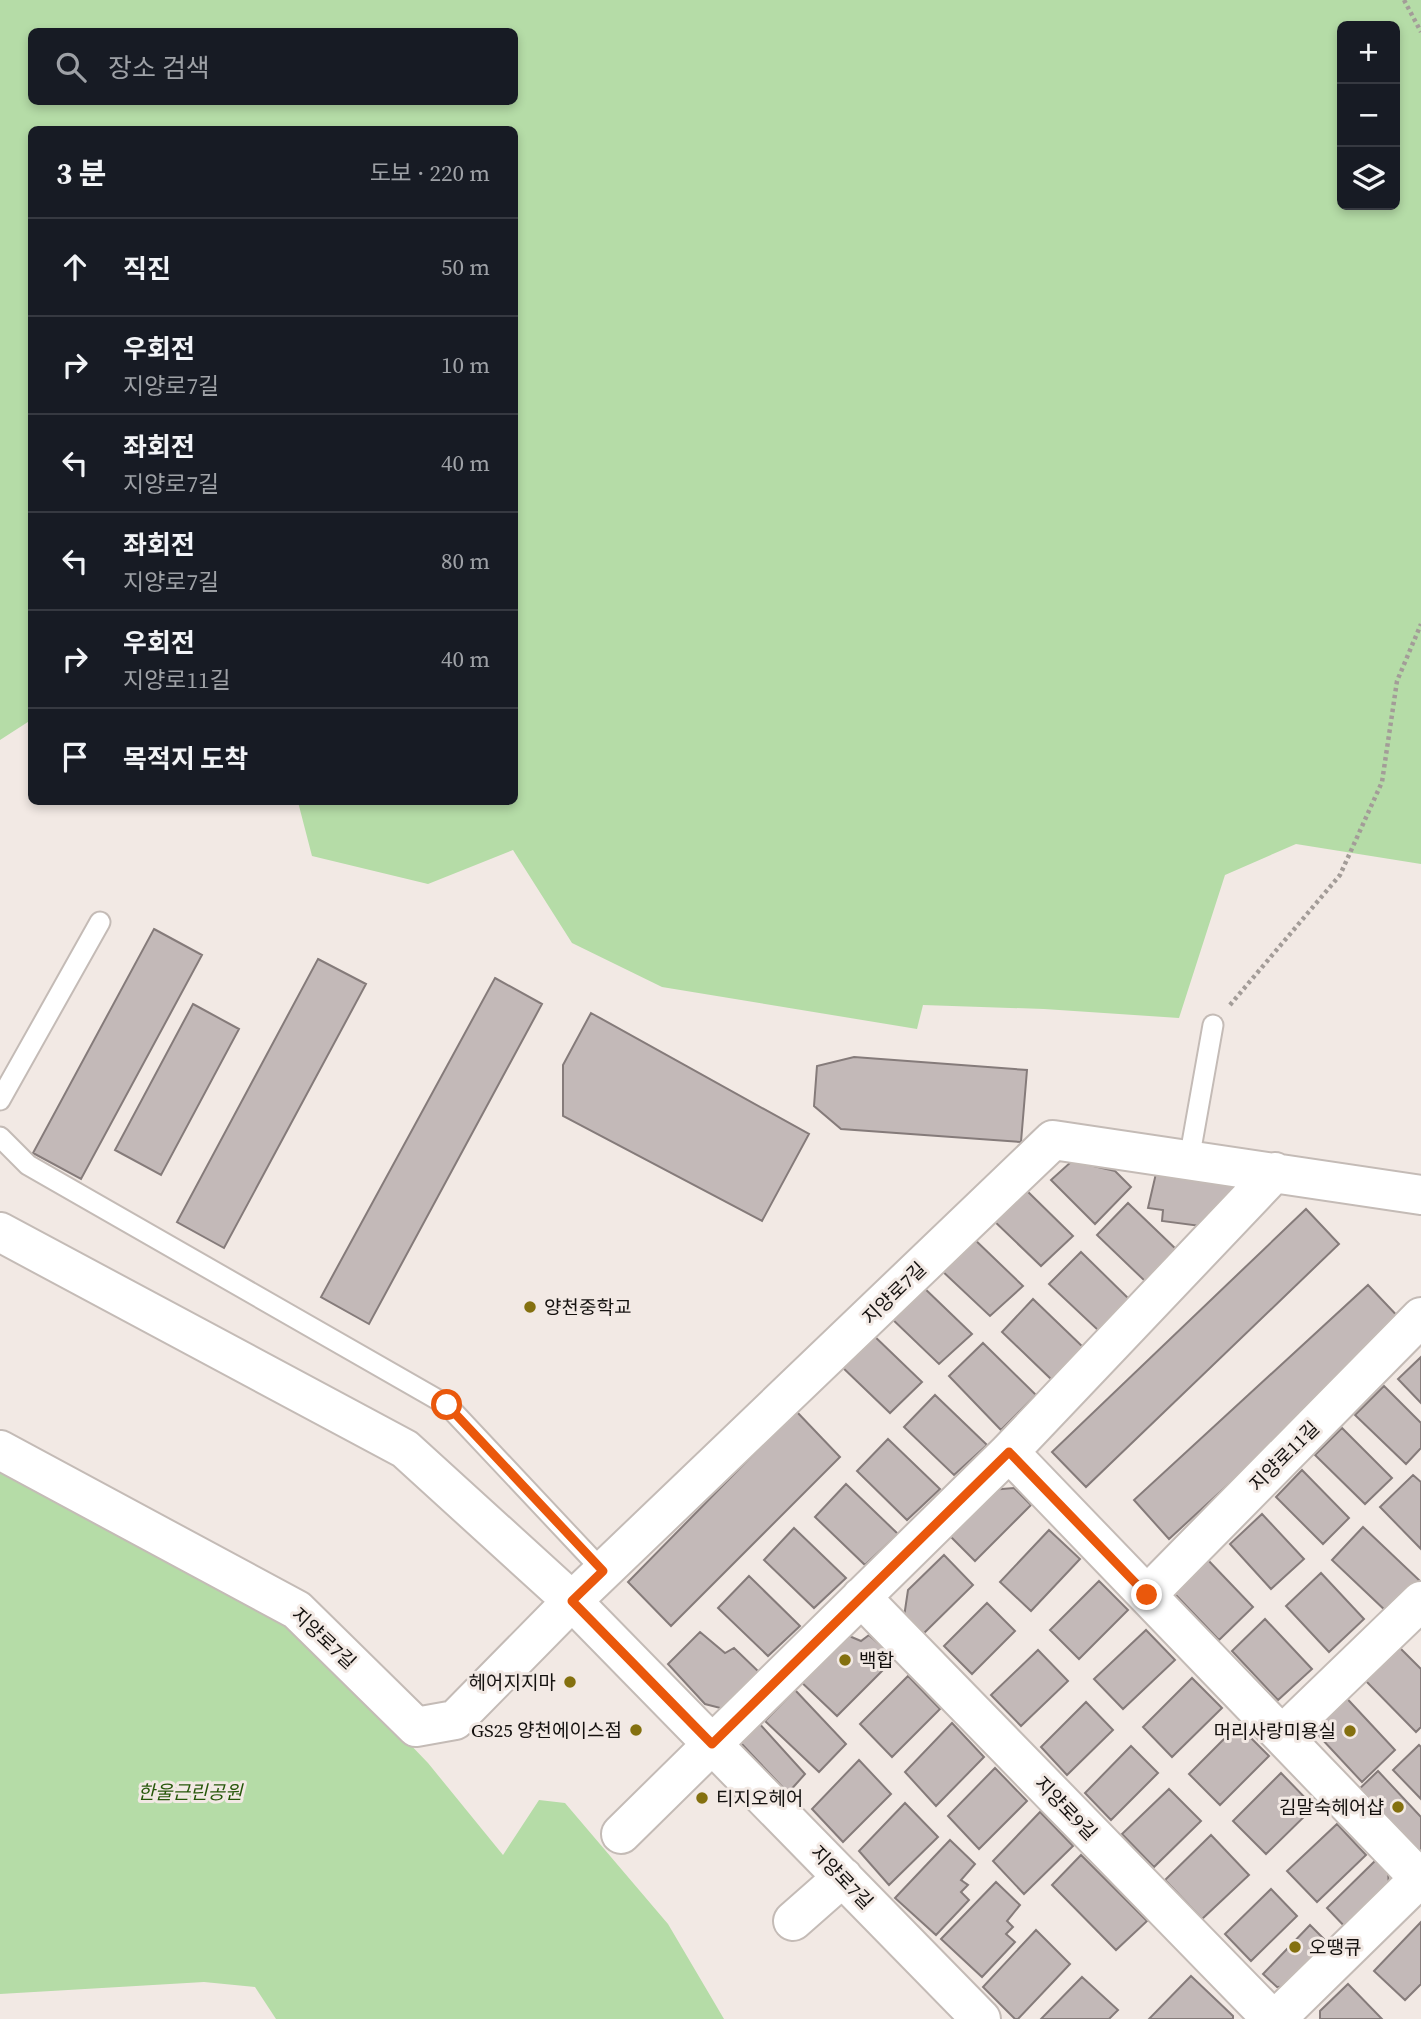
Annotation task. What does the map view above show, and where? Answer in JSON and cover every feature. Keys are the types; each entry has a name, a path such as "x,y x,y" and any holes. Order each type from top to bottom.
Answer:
{"street":[{"name":"지양로7길","path":"0,1450 297,1610 416,1727 455,1720 572,1601 1053,1140 1421,1195"},
{"path":"621,1834 1009,1452 1275,1172"},
{"name":"지양로7길","path":"0,1232 405,1448 572,1601 843,1877 973,2016"},
{"name":"지양로11길","path":"1147,1595 1421,1317"},
{"path":"1009,1452 1420,1878 1274,2019"},
{"name":"지양로9길","path":"861,1597 1274,2019"},
{"path":"1282,1735 1421,1601"},
{"path":"793,1921 843,1877"}],"lane":[{"path":"0,1100 100,922"},
{"path":"1189,1160 1213,1025"},
{"path":"0,1137 28,1165 447,1405 603,1571"}],"path":[{"path":"1404,0 1421,32"},
{"path":"1213,1025 1340,875 1382,782 1397,681 1421,624"}],"green space":[{"path":"0,0 1421,0 1421,864 1296,844 1225,875 1179,1018 1044,1009 923,1005 917,1029 662,987 572,943 513,850 428,884 312,856 299,805 518,805 518,126 28,126 28,722 0,740"},
{"name":"한울근린공원","path":"0,1473 281,1619 331,1662 428,1763 503,1855 539,1800 565,1803 668,1924 724,2019 276,2019 255,1987 204,1982 0,1994"}],"building":[{"path":"154,929 202,955 81,1179 33,1153"},
{"path":"318,959 366,984 224,1248 177,1222"},
{"path":"495,978 542,1004 369,1324 321,1297"},
{"path":"193,1004 239,1029 161,1175 115,1150"},
{"path":"591,1013 809,1134 762,1221 563,1116 563,1065"},
{"path":"854,1057 1027,1070 1021,1142 841,1129 814,1106 817,1066"},
{"path":"1072,1161 1115,1171 1131,1187 1095,1224 1051,1180"},
{"path":"1157,1169 1239,1181 1208,1227 1162,1221 1163,1210 1148,1208"},
{"path":"1022,1186 1073,1236 1041,1266 991,1218"},
{"path":"1128,1203 1180,1253 1147,1283 1097,1235"},
{"path":"1306,1209 1339,1244 1086,1487 1052,1452"},
{"path":"971,1236 1023,1286 990,1316 939,1268"},
{"path":"1081,1252 1132,1302 1100,1332 1049,1284"},
{"path":"920,1284 972,1334 939,1364 889,1316"},
{"path":"1368,1285 1404,1323 1169,1539 1134,1500"},
{"path":"1033,1299 1085,1349 1052,1380 1002,1332"},
{"path":"870,1332 922,1382 890,1413 840,1365"},
{"path":"983,1343 1036,1395 1001,1430 949,1376"},
{"path":"1421,1357 1421,1403 1398,1379"},
{"path":"1384,1386 1421,1423 1421,1448 1406,1464 1355,1415"},
{"path":"935,1395 987,1445 954,1475 904,1427"},
{"path":"796,1411 840,1457 671,1626 628,1582"},
{"path":"1342,1428 1392,1478 1365,1504 1315,1455"},
{"path":"888,1439 940,1489 907,1520 857,1471"},
{"path":"1302,1470 1349,1518 1323,1544 1276,1497"},
{"path":"1413,1475 1421,1482 1421,1549 1380,1507"},
{"path":"846,1484 898,1534 865,1565 815,1517"},
{"path":"1014,1488 1031,1505 975,1561 947,1533 990,1490"},
{"path":"1262,1514 1304,1559 1271,1589 1230,1544"},
{"path":"1363,1527 1419,1580 1388,1613 1332,1560"},
{"path":"794,1528 846,1578 814,1608 764,1560"},
{"path":"1049,1530 1080,1559 1031,1611 1000,1582"},
{"path":"944,1555 973,1585 922,1635 904,1617 908,1590"},
{"path":"1206,1558 1253,1607 1219,1640 1172,1591"},
{"path":"1321,1573 1364,1619 1329,1652 1286,1606"},
{"path":"749,1576 800,1626 768,1656 718,1608"},
{"path":"1099,1581 1128,1610 1079,1659 1050,1630"},
{"path":"987,1603 1015,1631 972,1674 944,1646"},
{"path":"1265,1619 1312,1669 1278,1700 1232,1651"},
{"path":"1146,1630 1175,1660 1123,1709 1094,1679"},
{"path":"700,1632 725,1653 734,1648 761,1674 724,1709 705,1704 668,1664"},
{"path":"842,1633 861,1641 869,1635 895,1658 837,1716 798,1679"},
{"path":"1394,1642 1421,1669 1421,1727 1416,1732 1361,1676"},
{"path":"1038,1650 1068,1681 1021,1726 991,1695"},
{"path":"908,1676 940,1709 892,1757 860,1724"},
{"path":"1192,1678 1222,1708 1172,1757 1143,1727"},
{"path":"795,1690 846,1744 819,1772 765,1721"},
{"path":"1339,1690 1395,1750 1362,1782 1306,1722"},
{"path":"1086,1702 1113,1730 1067,1775 1041,1747"},
{"path":"758,1722 805,1774 788,1793 739,1741"},
{"path":"952,1723 984,1757 936,1806 905,1772"},
{"path":"1238,1725 1269,1756 1220,1805 1189,1774"},
{"path":"1419,1745 1421,1747 1421,1799 1393,1770"},
{"path":"1131,1746 1158,1773 1111,1820 1085,1793"},
{"path":"859,1760 891,1794 843,1842 812,1809"},
{"path":"995,1768 1027,1801 979,1849 948,1816"},
{"path":"1378,1771 1421,1817 1421,1852 1407,1850 1354,1794"},
{"path":"1281,1773 1314,1807 1266,1854 1233,1821"},
{"path":"1169,1789 1201,1821 1154,1867 1122,1834"},
{"path":"905,1803 938,1837 889,1885 859,1851"},
{"path":"1040,1812 1073,1846 1024,1894 993,1861"},
{"path":"1337,1824 1366,1855 1317,1902 1287,1871"},
{"path":"1211,1835 1249,1875 1202,1919 1165,1880"},
{"path":"950,1840 975,1864 961,1880 968,1885 961,1892 969,1900 936,1935 895,1898"},
{"path":"1081,1855 1147,1921 1116,1950 1052,1885"},
{"path":"1377,1859 1388,1870 1389,1890 1348,1930 1327,1908"},
{"path":"996,1882 1020,1905 1007,1921 1013,1927 1006,1934 1015,1942 982,1977 941,1939"},
{"path":"1271,1889 1297,1916 1251,1961 1225,1934"},
{"path":"1421,1922 1421,1984 1405,2000 1374,1971"},
{"path":"1310,1925 1332,1947 1294,1986 1277,1987 1263,1974"},
{"path":"1036,1930 1070,1964 1018,2019 1015,2019 983,1987"},
{"path":"1191,1976 1233,2019 1149,2019"},
{"path":"1082,1977 1118,2010 1109,2019 1041,2019"},
{"path":"1348,1984 1382,2019 1320,2019 1320,2011"}],"place":[{"name":"양천중학교","path":"530,1307"},
{"name":"백합","path":"845,1660"},
{"name":"헤어지지마","path":"570,1682"},
{"name":"GS25 양천에이스점","path":"636,1730"},
{"name":"머리사랑미용실","path":"1350,1731"},
{"name":"티지오헤어","path":"702,1798"},
{"name":"김말숙헤어샵","path":"1398,1807"},
{"name":"오땡큐","path":"1295,1947"}],"route":[{"path":"447,1405 603,1571 572,1601 712,1744 1009,1452 1147,1595"}]}
